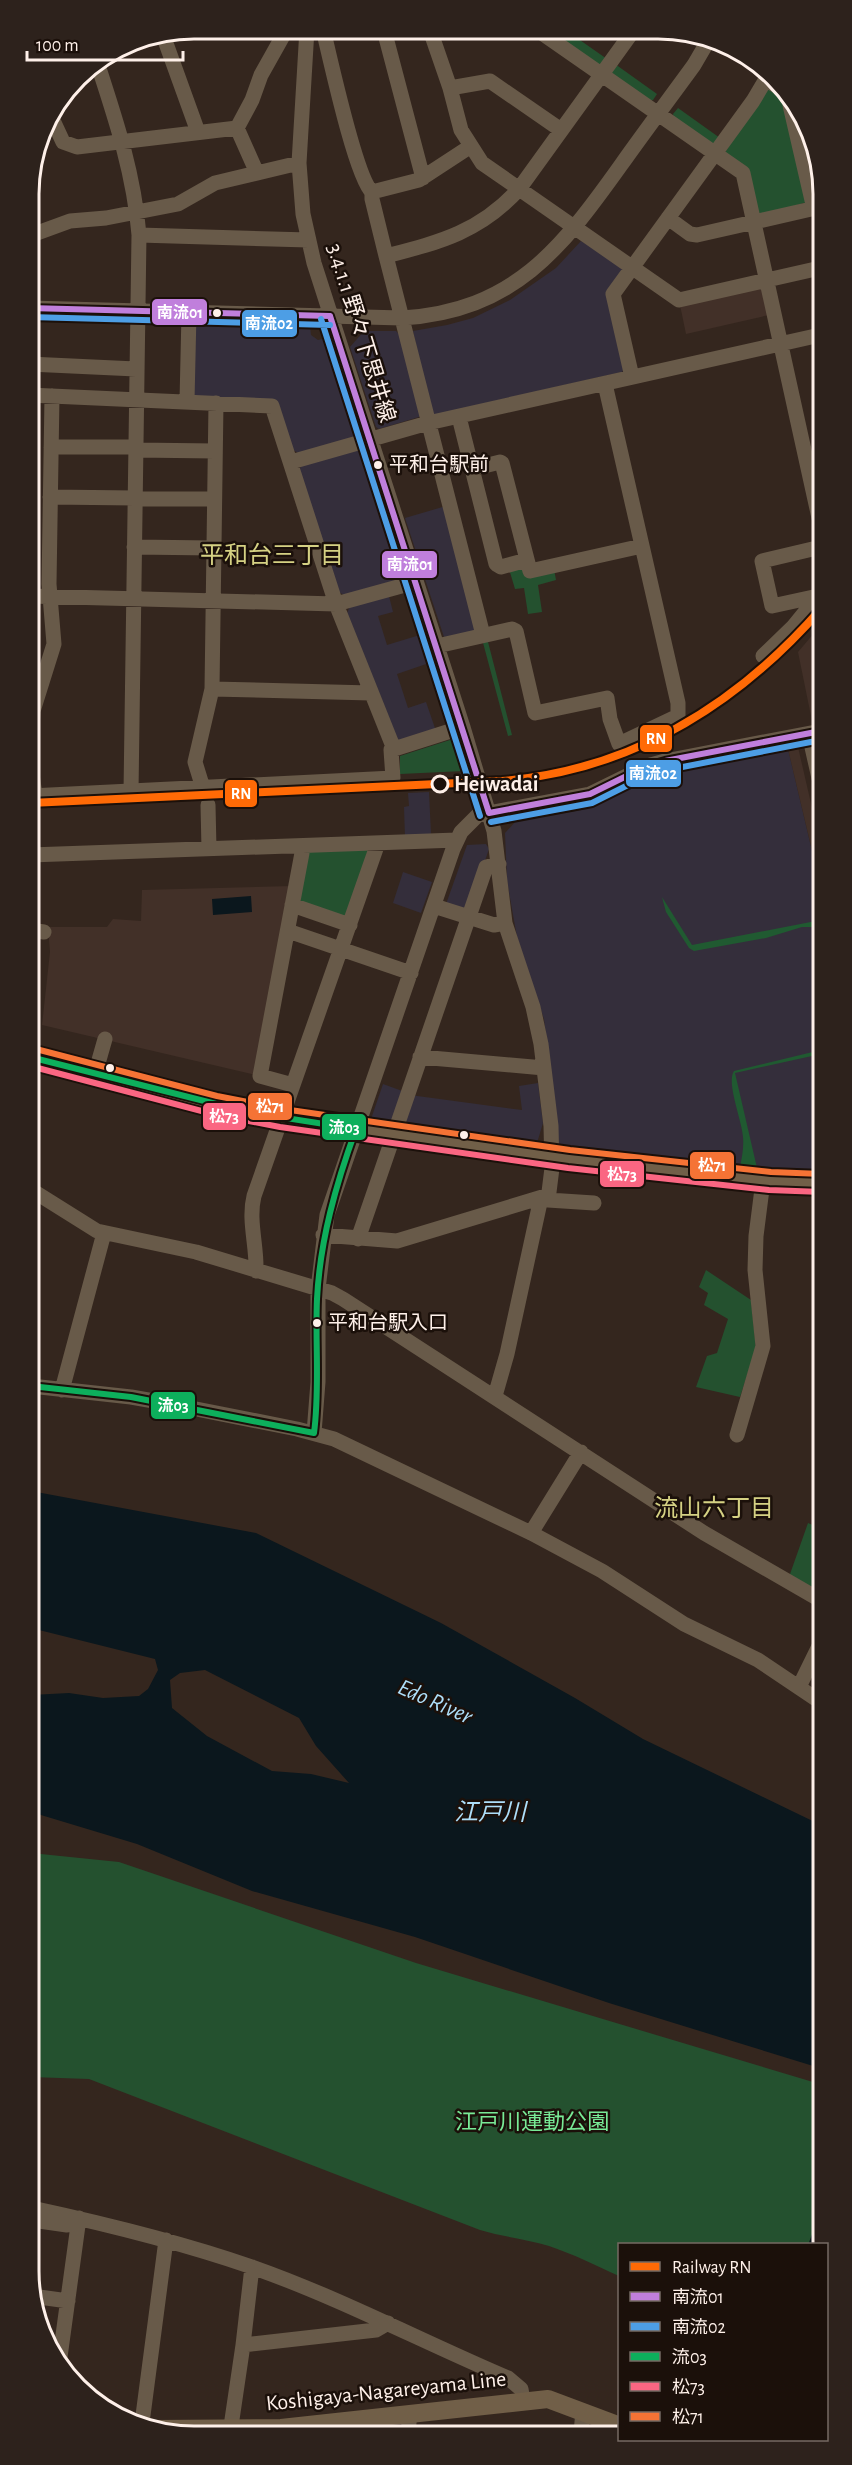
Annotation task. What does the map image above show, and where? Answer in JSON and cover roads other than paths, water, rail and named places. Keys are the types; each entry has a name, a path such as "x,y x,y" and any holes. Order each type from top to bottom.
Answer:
{"main road":[{"path":"39,1059 215,1105 281,1119 552,1156 763,1180 813,1183"},
{"name":"Koshigaya-Nagareyama Line","path":"298,2426 523,2400 554,2400 618,2425"}],"street":[{"path":"55,126 63,142 77,147 237,128 244,118 261,75 281,39"},
{"name":"3.4.1.1 野々下思井線","path":"306,39 299,163 303,214 309,240 330,316 489,813 499,864 500,892 505,923 533,1007 544,1068 552,1156 546,1198 495,1396"},
{"path":"326,39 364,183 372,192 386,256 483,635"},
{"path":"386,39 423,178"},
{"path":"433,39 461,130 482,163 680,300 813,270"},
{"path":"553,39 742,172 813,491"},
{"path":"386,256 458,235 487,219 503,206 519,189 627,39"},
{"path":"166,42 198,132"},
{"path":"39,308 402,318 458,309 504,289 537,267 575,228 694,65 705,46"},
{"path":"100,71 124,141 139,235 131,792"},
{"path":"450,88 490,81 561,130"},
{"path":"632,377 613,294 764,81"},
{"path":"794,120 813,192"},
{"path":"237,128 257,173"},
{"path":"372,192 423,178 471,146"},
{"path":"39,232 70,221 106,218 178,204 215,183 299,163"},
{"path":"668,218 690,234 697,235 813,209"},
{"path":"139,235 309,240"},
{"path":"187,401 189,313"},
{"path":"291,462 428,423 813,337"},
{"path":"39,364 136,369"},
{"path":"437,646 512,629 518,634 535,713 607,698 610,719 619,744 678,716 678,703 605,384"},
{"path":"39,395 272,406 336,604 394,749"},
{"path":"39,692 54,644 49,597 52,396"},
{"path":"203,788 197,770 196,756 212,688 216,403"},
{"path":"459,417 496,564 501,567 527,560"},
{"path":"51,447 215,452"},
{"path":"472,469 502,463 530,571 642,546"},
{"path":"50,497 214,499"},
{"path":"135,547 213,548"},
{"path":"813,549 762,561 772,606 813,596"},
{"path":"39,596 336,604 416,582"},
{"path":"764,656 793,627 813,602"},
{"path":"212,688 372,693"},
{"path":"39,796 393,778 390,750 463,727"},
{"path":"314,1433 318,1400 318,1289 323,1235 356,1129 457,840 478,815 590,794 647,766 665,761 813,732"},
{"path":"208,805 209,849"},
{"path":"39,855 457,840"},
{"path":"256,1271 252,1203 378,843"},
{"path":"293,1085 260,1076 302,846"},
{"path":"358,1239 486,867 499,864"},
{"path":"292,905 350,925"},
{"path":"434,906 494,926 505,923"},
{"path":"288,931 411,973"},
{"path":"95,1074 105,1040"},
{"path":"420,1056 544,1068"},
{"path":"737,1435 763,1346 755,1270 756,1236 763,1180"},
{"path":"39,1195 97,1231 196,1252 318,1289 343,1299 704,1533 813,1596"},
{"path":"323,1235 397,1241 546,1198 594,1203"},
{"path":"62,1390 104,1233"},
{"path":"39,1387 151,1400 314,1433 354,1447 531,1533 622,1582 684,1624 758,1660 813,1697"},
{"path":"531,1533 581,1452"},
{"path":"799,1687 813,1658"},
{"path":"39,2210 78,2223 166,2240 252,2267 388,2323 508,2378 521,2388 523,2400"},
{"path":"39,2220 78,2223"},
{"path":"61,2350 78,2223"},
{"path":"143,2417 166,2240"},
{"path":"231,2426 252,2267"},
{"path":"41,2297 68,2301"},
{"path":"243,2345 376,2330 388,2323"},
{"path":"581,2426 583,2411"},
{"path":"409,2426 410,2413"}],"water":[{"path":"251,896 252,912 213,915 212,899"},
{"name":"江戸川","path":"39,1492 256,1533 441,1623 643,1739 813,1821 813,2066 609,2003 415,1937 252,1891 137,1844 39,1814 39,1695 69,1693 103,1698 139,1696 148,1689 158,1670 155,1659 39,1630","holes":["205,1670 299,1718 316,1746 349,1783 311,1774 272,1771 207,1736 172,1708 170,1680 180,1673"]}],"waterway":[{"path":"810,2243 813,2236"}],"rail line":[{"name":"RN","path":"39,803 502,781 550,774 595,763 638,747 678,727 717,703 754,675 813,617"}],"place":[{"name":"平和台駅前","path":"378,465"},
{"name":"Heiwadai","path":"440,784"},
{"name":"平和台駅入口","path":"317,1323"}],"district":[{"name":"平和台三丁目","path":"272,556"},
{"name":"流山六丁目","path":"714,1509"}],"water label":[{"name":"Edo River","path":"435,1702"}],"park label":[{"name":"江戸川運動公園","path":"532,2122"}]}
